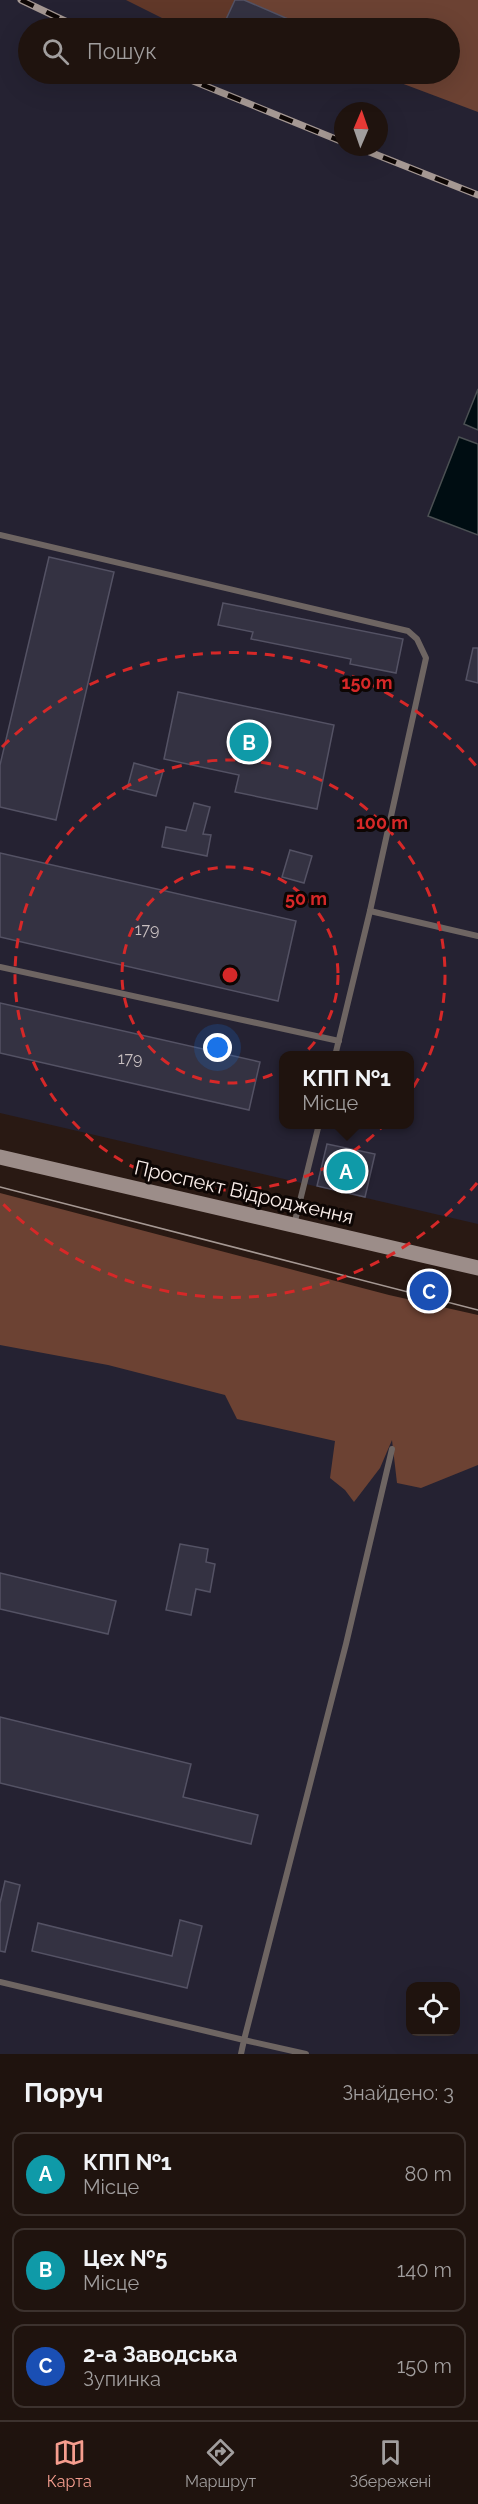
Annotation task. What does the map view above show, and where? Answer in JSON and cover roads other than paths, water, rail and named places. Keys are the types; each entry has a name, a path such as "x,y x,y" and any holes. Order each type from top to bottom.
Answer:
{"street":[{"name":"Проспект Відродження","path":"0,1158 478,1268"}],"lane":[{"path":"0,535 408,631 417,639 426,658 336,1051"},
{"path":"370,911 478,936"},
{"path":"0,967 339,1041"},
{"path":"294,1225 318,1129"},
{"path":"242,2054 341,1667 392,1449"},
{"path":"0,1982 306,2054"}],"tram line":[{"path":"0,1187 478,1310"}],"railway":[{"path":"21,0 59,18"},
{"path":"201,84 334,138"},
{"path":"380,156 478,195"}],"place":[{"name":"Цех №5","path":"249,742"},
{"name":"КПП №1","path":"346,1171"},
{"name":"2-а Заводська","path":"429,1291"}]}
